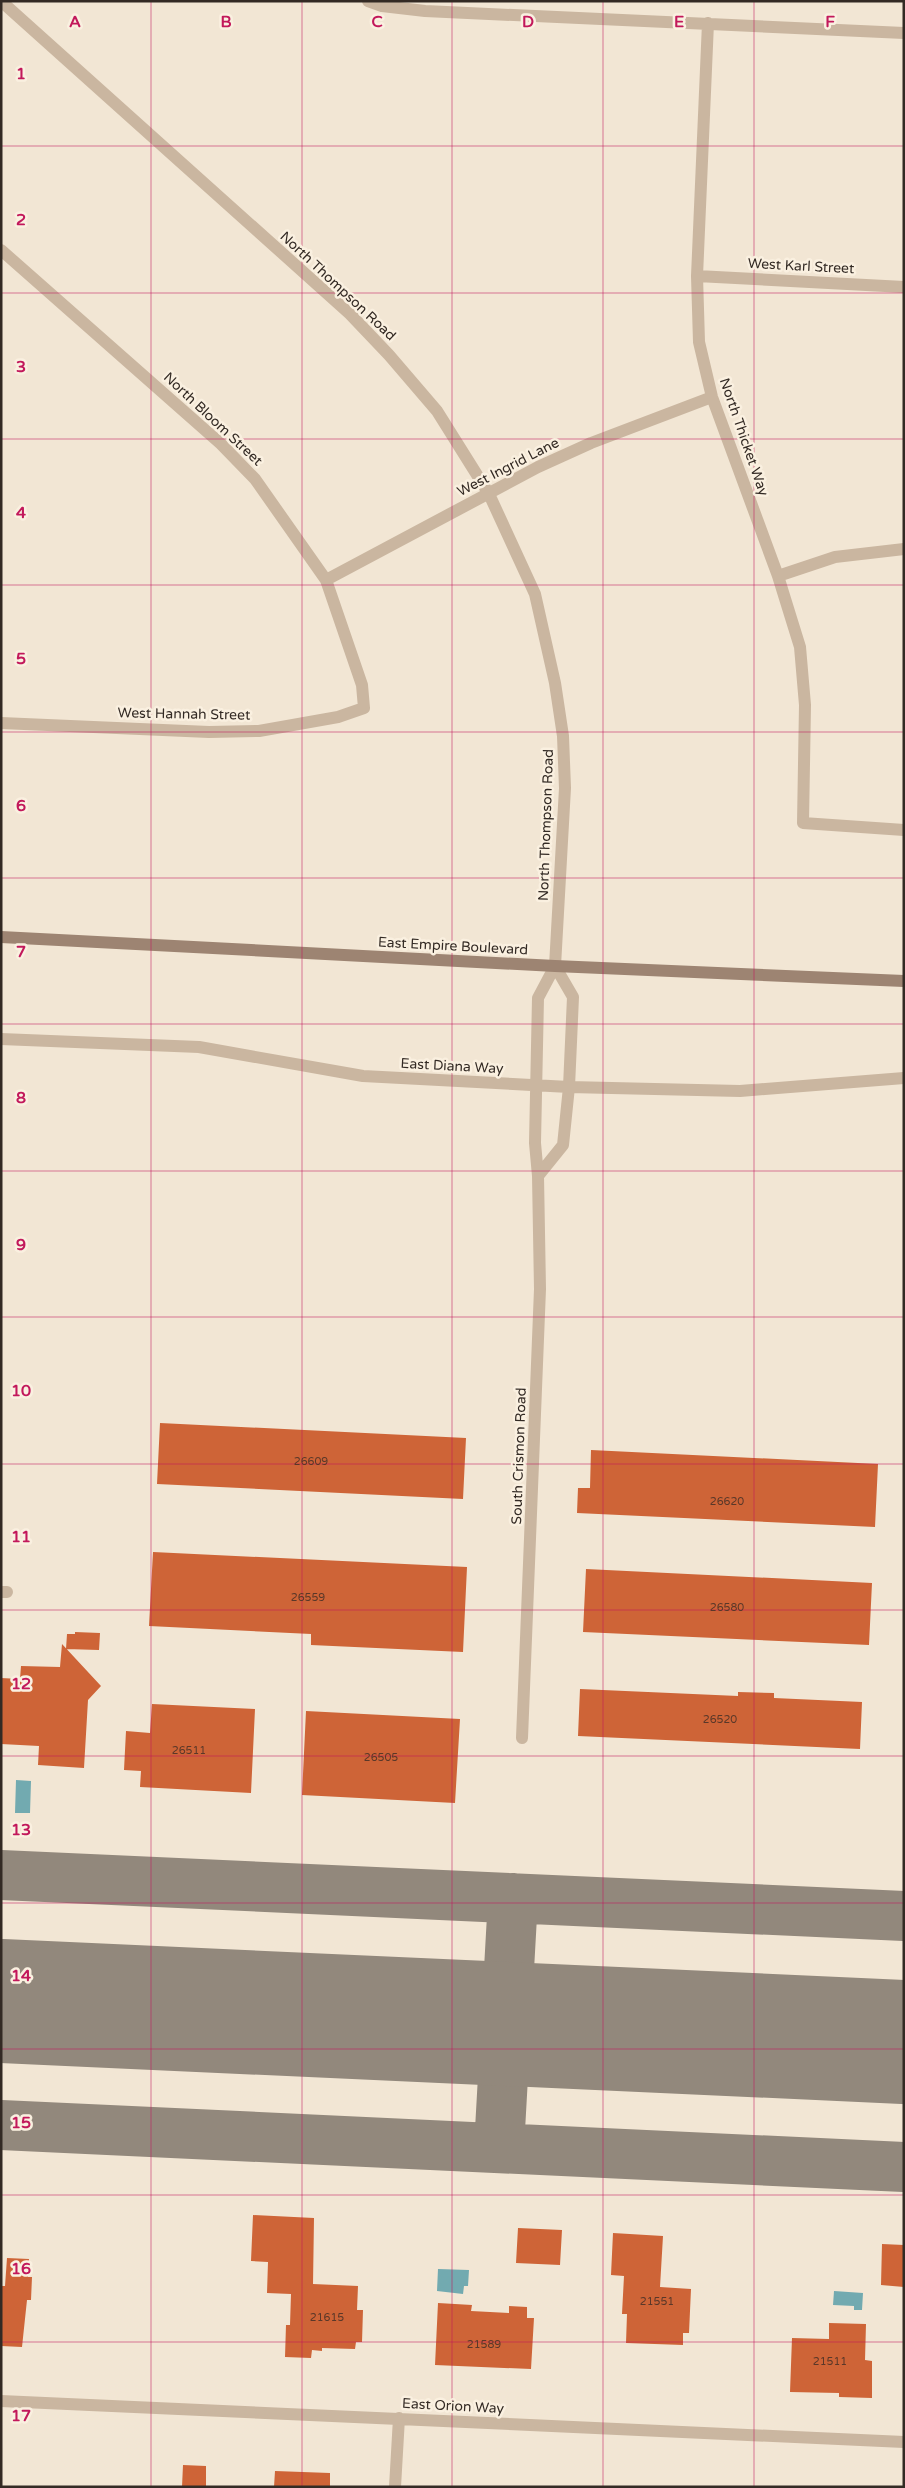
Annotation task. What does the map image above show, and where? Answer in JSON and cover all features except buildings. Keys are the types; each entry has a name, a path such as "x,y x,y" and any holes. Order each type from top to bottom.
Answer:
{"street":[{"name":"North Thompson Road","path":"2,1 350,314 389,355 437,411 489,494 535,594 555,684 563,736 565,788 555,966"},
{"path":"368,1 382,6 426,6 904,33"},
{"name":"North Thicket Way","path":"708,23 697,276 699,342 712,397 778,576 800,647 805,705 804,823 904,830"},
{"name":"North Bloom Street","path":"1,250 222,444 255,478 326,580 362,685 364,708"},
{"name":"West Karl Street","path":"697,276 904,287"},
{"name":"West Ingrid Lane","path":"326,580 538,467 591,443 712,397"},
{"path":"778,576 835,557 904,549"},
{"name":"West Hannah Street","path":"1,723 209,732 259,731 338,717 364,708"},
{"name":"East Empire Boulevard","path":"1,937 555,966 904,981"},
{"path":"538,1176 563,1145 569,1086 573,998 555,966"},
{"name":"South Crismon Road","path":"522,1738 540,1298 538,1176 535,1143 538,998 555,966"},
{"name":"East Diana Way","path":"1,1039 199,1047 363,1076 537,1085 740,1091 904,1078"},
{"name":"East Orion Way","path":"1,2401 904,2442"},
{"path":"395,2487 399,2418"}],"water":[{"path":"16,1780 31,1781 30,1813 15,1813"},
{"path":"438,2269 469,2270 468,2286 464,2286 463,2294 437,2291"},
{"path":"834,2291 863,2293 862,2310 854,2310 854,2306 833,2305"}],"taxiway":[{"path":"1,1875 904,1916"},
{"path":"499,2148 513,1898"},
{"path":"1,2125 904,2167"}],"runway":[{"path":"1,2001 904,2042"}]}
